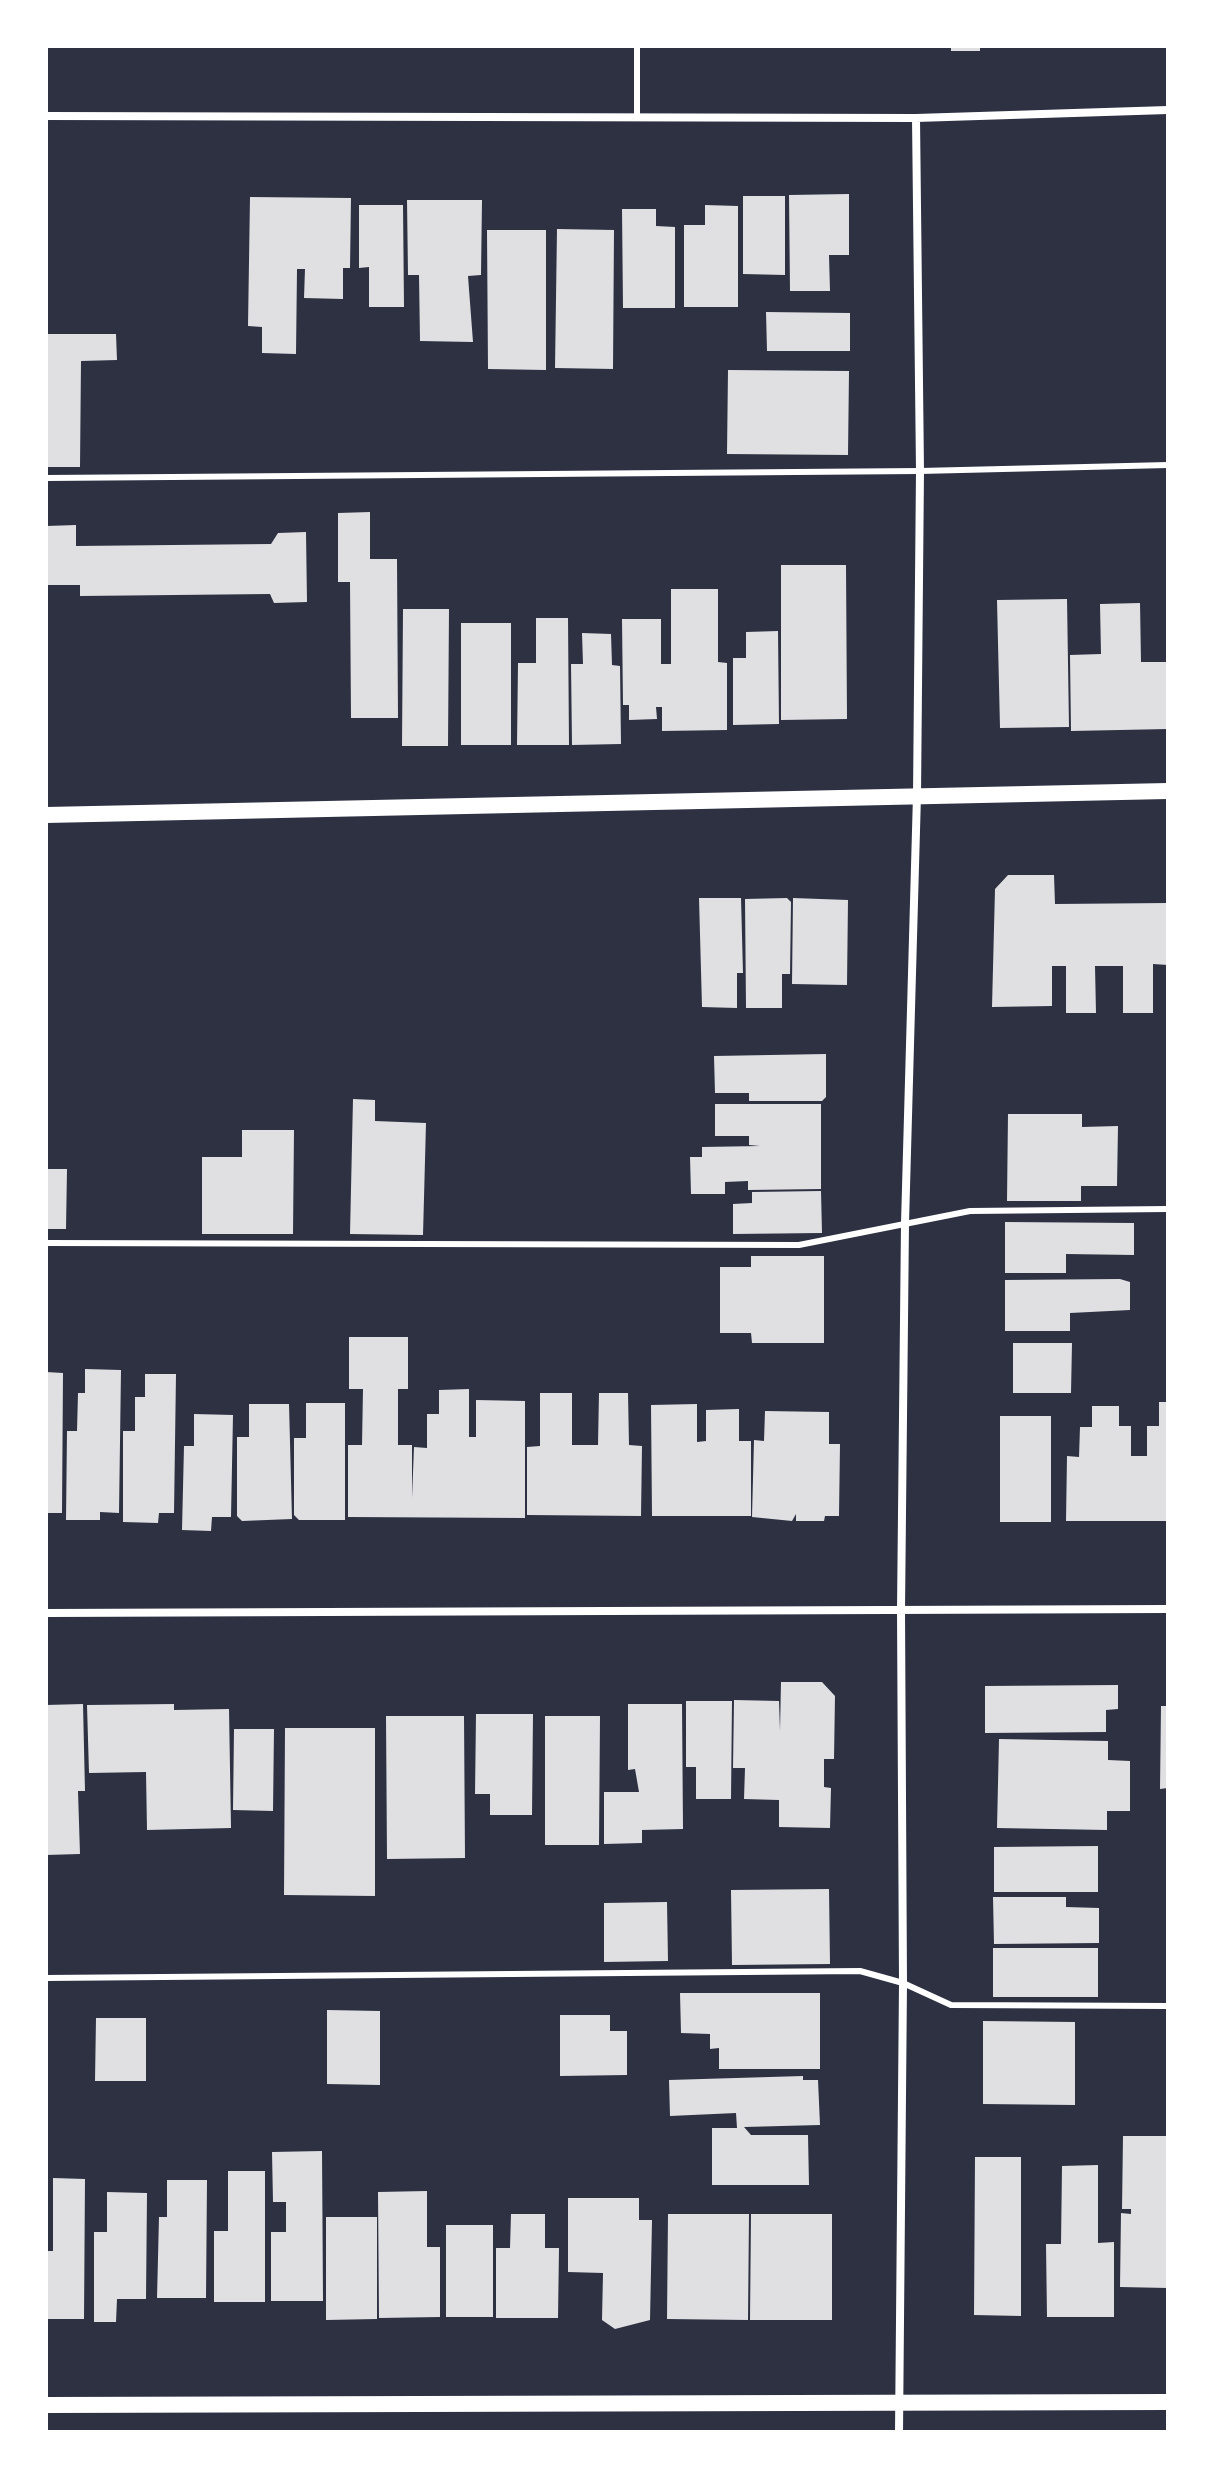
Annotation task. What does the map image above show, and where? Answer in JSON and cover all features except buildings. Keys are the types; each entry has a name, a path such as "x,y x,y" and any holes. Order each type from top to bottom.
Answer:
{"main road":[{"path":"46,815 1168,791"},
{"path":"46,2405 1168,2402"}],"street":[{"path":"46,116 916,118 1168,110"},
{"path":"899,2432 905,1223 917,795 920,471 916,118"},
{"path":"46,1613 1168,1609"}],"lane":[{"path":"637,46 637,118"},
{"path":"46,478 920,471 1168,465"},
{"path":"46,1243 799,1245 970,1211 1168,1209"},
{"path":"46,1978 860,1971 903,1983 951,2005 1168,2006"}]}
